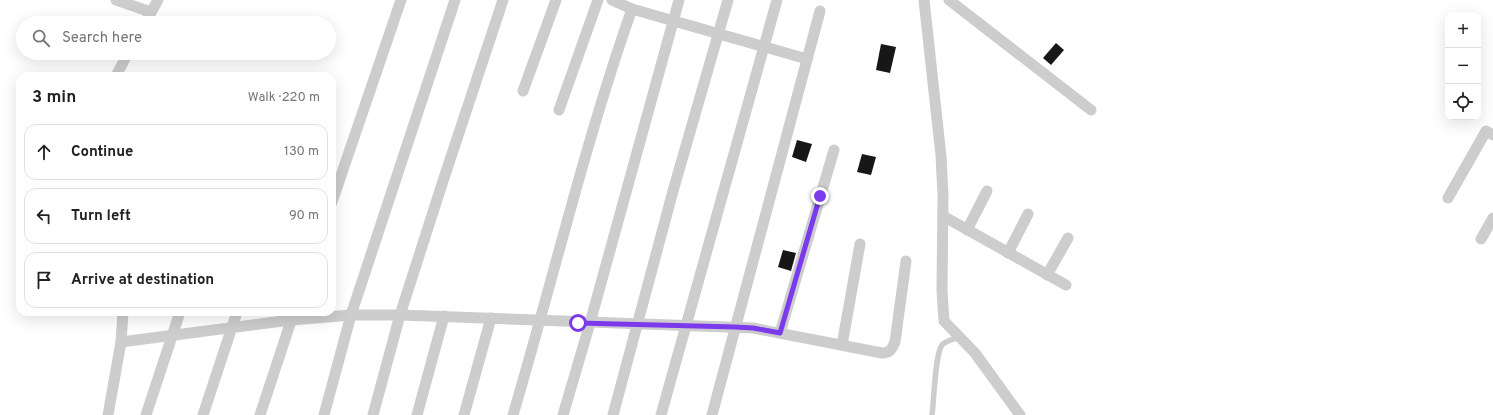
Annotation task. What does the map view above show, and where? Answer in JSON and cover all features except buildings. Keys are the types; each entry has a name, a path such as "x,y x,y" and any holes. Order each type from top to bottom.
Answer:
{"street":[{"path":"116,0 151,12"},
{"path":"149,16 158,0"},
{"path":"336,190 401,0"},
{"path":"324,415 351,315 455,0"},
{"path":"373,415 400,315 503,0"},
{"path":"523,91 556,0"},
{"path":"559,110 598,0"},
{"path":"612,0 632,9 807,59"},
{"path":"563,415 590,323 679,0"},
{"path":"613,415 673,191 728,0"},
{"path":"661,415 777,0"},
{"path":"924,0 941,156 942,291 944,321 975,353 1020,415"},
{"path":"949,0 1091,110"},
{"path":"513,415 541,321 608,78 632,9"},
{"path":"712,415 820,11"},
{"path":"118,72 124,60"},
{"path":"1448,198 1486,131 1493,135"},
{"path":"780,333 834,150"},
{"path":"968,230 987,191"},
{"path":"1008,252 1028,214"},
{"path":"942,216 1066,285"},
{"path":"1480,239 1493,218"},
{"path":"1047,274 1068,238"},
{"path":"842,345 860,244"},
{"path":"336,315 444,316 638,325 753,328 887,353 892,349 895,342 906,261"},
{"path":"108,415 121,342 122,316"},
{"path":"146,415 179,316"},
{"path":"203,415 236,316"},
{"path":"121,342 232,327 293,316 260,415"},
{"path":"416,415 444,316"},
{"path":"464,415 491,318"}],"lane":[{"path":"932,415 940,349 945,342 959,336"}],"route":[{"path":"578,323 735,327 753,328 780,333 820,196"}]}
